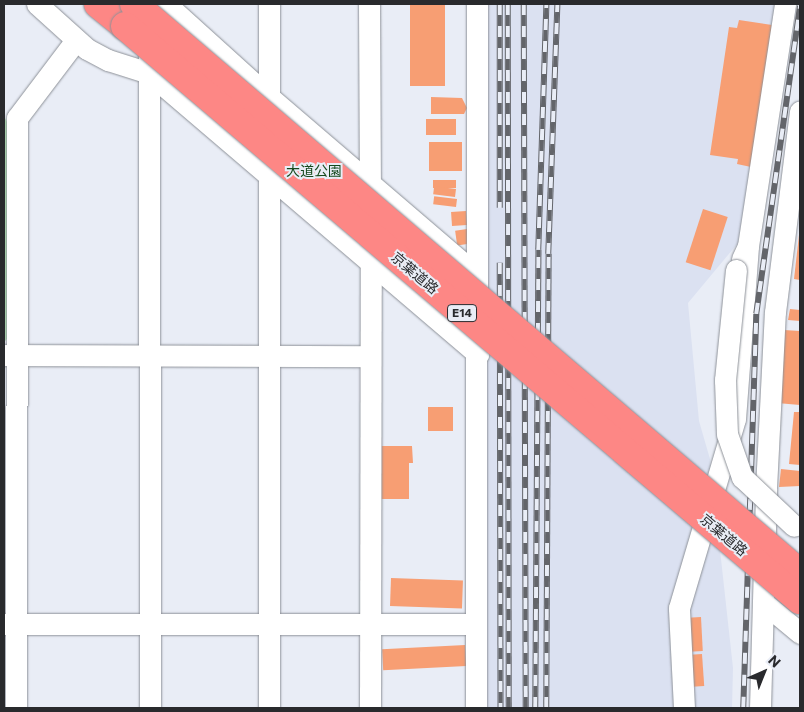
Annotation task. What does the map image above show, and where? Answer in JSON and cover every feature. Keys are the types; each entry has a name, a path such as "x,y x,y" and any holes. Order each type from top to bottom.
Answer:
{"highway":[{"name":"京葉道路","path":"98,4 129,15 800,574"},
{"name":"京葉道路","path":"129,15 800,600"}],"street":[{"path":"37,4 76,40 108,60 149,74 269,174 478,354"},
{"path":"149,4 150,708"},
{"path":"166,4 269,96 477,275"},
{"path":"269,4 269,96"},
{"path":"369,4 370,183"},
{"path":"476,708 478,4"},
{"path":"684,708 679,608 735,419 748,246 785,4"},
{"path":"16,708 10,624 10,113 76,40"},
{"path":"760,708 766,488 775,312 800,112"},
{"path":"269,174 269,708"},
{"path":"748,246 736,270 725,380 727,434 742,477 798,526"},
{"path":"370,708 369,356 371,261"},
{"path":"10,355 369,356"},
{"path":"766,488 798,526"},
{"path":"764,603 800,633"},
{"path":"10,624 476,624"}],"shaded area":[{"path":"485,4 778,4 738,243 688,303 699,421 710,459 733,668 732,708 486,708"}],"green space":[{"path":"4,116 9,126 10,336 4,342"}],"building":[{"path":"410,4 445,4 445,86 410,86"},
{"path":"739,20 772,25 751,167 737,164 738,159 710,155 729,27 737,28"},
{"path":"431,97 462,98 467,108 464,114 431,114"},
{"path":"426,119 456,119 456,135 426,135"},
{"path":"429,142 462,142 462,171 429,171"},
{"path":"433,180 456,180 456,188 433,188"},
{"path":"434,186 456,189 455,197 433,194"},
{"path":"434,196 457,199 456,207 433,204"},
{"path":"703,209 728,217 710,270 686,262"},
{"path":"466,211 467,225 452,226 451,212"},
{"path":"467,229 469,244 457,246 455,231"},
{"path":"800,235 800,280 794,279"},
{"path":"790,309 800,310 800,321 788,320"},
{"path":"784,330 800,331 800,405 777,403"},
{"path":"428,407 453,407 453,431 428,431"},
{"path":"794,412 800,412 800,465 789,464"},
{"path":"380,446 412,446 413,463 409,463 409,499 380,499"},
{"path":"781,469 800,471 800,486 779,487"},
{"path":"391,578 463,581 462,608 390,606"},
{"path":"701,617 703,651 690,652 688,618"},
{"path":"465,645 466,666 383,670 382,649"},
{"path":"702,654 704,686 692,687 690,655"}],"railway":[{"path":"500,4 500,208"},
{"path":"508,4 509,708"},
{"path":"524,4 526,708"},
{"path":"535,708 538,250 546,4"},
{"path":"546,708 548,254 557,4"},
{"path":"743,708 756,314 800,6"},
{"path":"500,263 501,708"}],"park label":[{"name":"大道公園","path":"314,171"}]}
